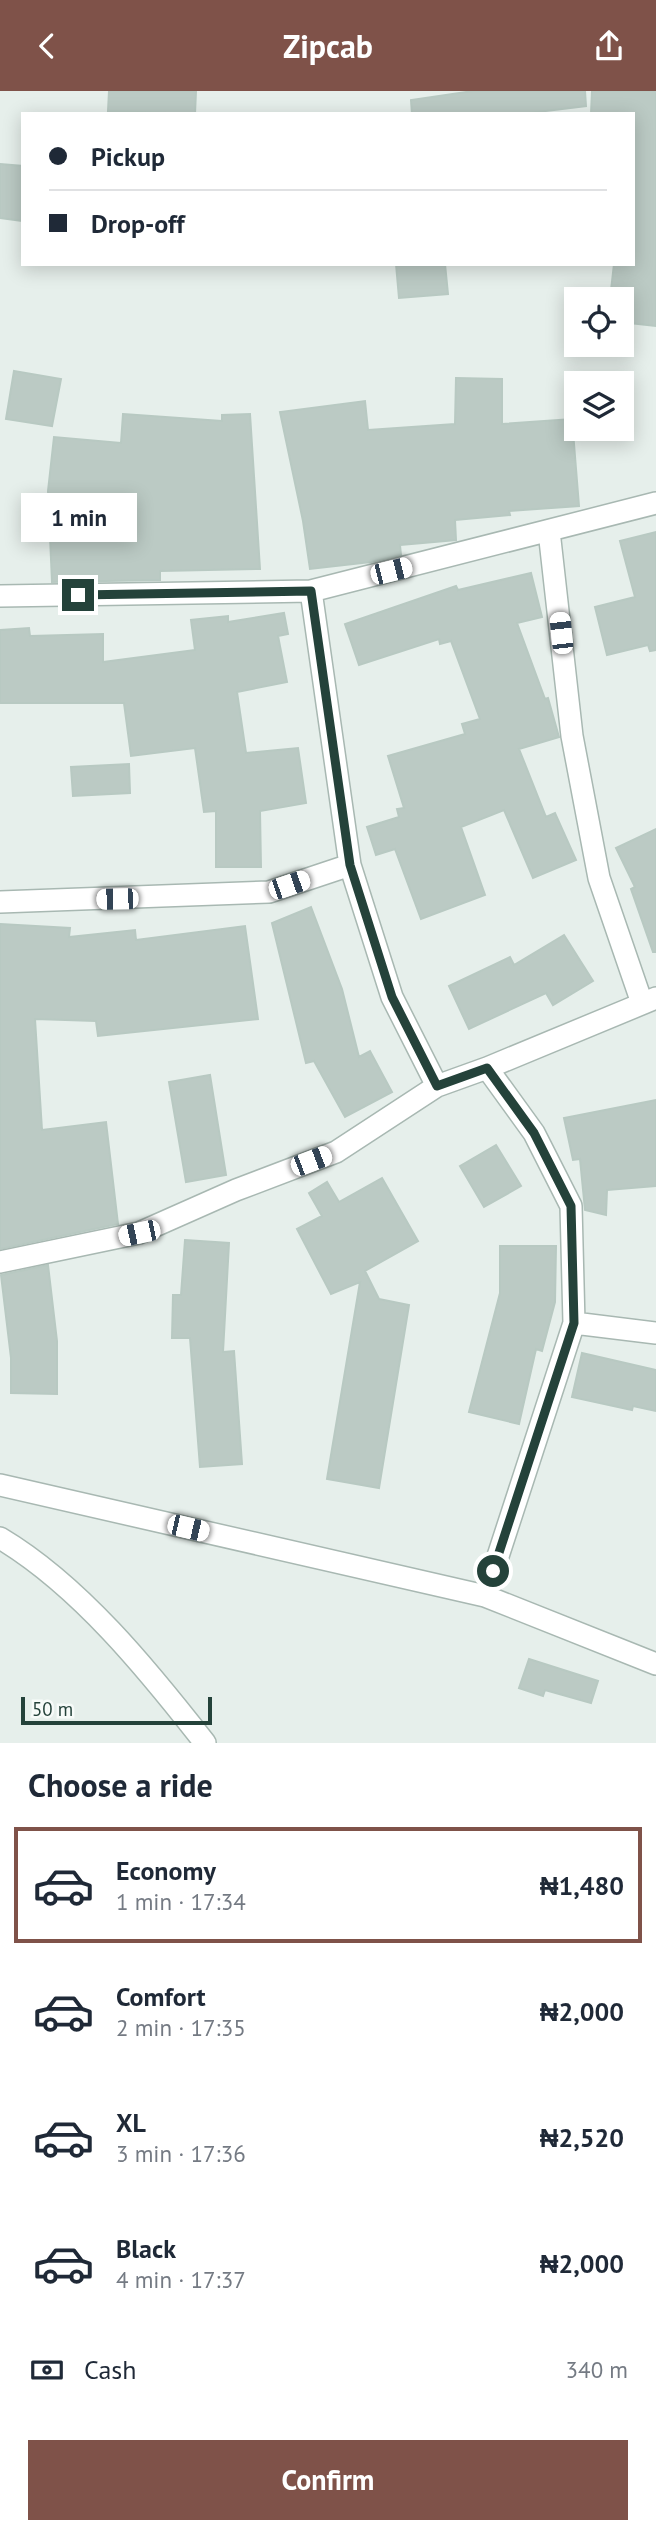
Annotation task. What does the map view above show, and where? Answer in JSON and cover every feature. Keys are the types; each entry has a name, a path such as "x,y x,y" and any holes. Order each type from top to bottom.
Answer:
{"street":[{"path":"0,596 311,591 656,503"},
{"path":"0,1262 139,1233 236,1190 336,1152 437,1086 649,1001 599,878 572,736 549,531"},
{"path":"311,591 350,865 392,997 437,1086"},
{"path":"0,902 269,892 350,865"},
{"path":"485,1596 574,1323 571,1206 534,1133 487,1068"},
{"path":"574,1323 656,1333"},
{"path":"0,1485 485,1596 656,1664"},
{"path":"0,1538 33,1558 145,1666 205,1743"}],"building":[{"path":"109,91 196,91 195,112 108,111"},
{"path":"473,91 585,91 586,106 537,112 412,112 411,100"},
{"path":"592,91 656,91 656,326 634,323 634,287 611,287 614,266 635,266 635,112 591,112"},
{"path":"0,164 21,166 21,221 0,218"},
{"path":"396,266 445,266 448,294 399,298"},
{"path":"14,371 61,379 52,426 6,419"},
{"path":"456,378 502,379 502,424 564,420 564,441 574,441 579,506 509,511 510,515 455,520 456,540 400,545 401,555 371,562 310,569 303,521 280,412 365,401 368,430 455,424"},
{"path":"123,414 222,421 222,415 250,414 260,569 160,571 160,580 52,582 48,491 54,437 121,443"},
{"path":"656,532 656,650 650,651 648,645 607,655 595,607 635,597 620,541"},
{"path":"531,573 542,617 517,623 545,699 548,698 559,737 519,749 546,817 555,813 576,860 533,878 504,810 461,827 485,895 421,919 395,849 376,855 367,827 399,817 397,809 404,808 388,756 465,734 462,724 480,719 451,641 440,644 439,639 359,665 345,624 456,586 458,590"},
{"path":"284,613 288,634 278,636 287,682 237,692 246,753 298,748 306,803 260,811 261,867 216,867 216,811 204,812 195,748 131,756 124,703 0,703 0,630 29,628 30,636 103,634 103,662 195,650 191,620 228,616 228,622"},
{"path":"129,764 130,793 73,796 71,767"},
{"path":"656,829 656,952 653,952 631,889 635,887 616,848"},
{"path":"311,907 342,989 359,1057 370,1051 392,1092 345,1117 314,1061 306,1063 272,923"},
{"path":"0,924 70,928 69,937 135,930 136,940 245,926 258,1019 98,1036 96,1021 35,1019 42,1130 106,1122 118,1224 0,1249"},
{"path":"564,935 593,981 553,1005 546,993 469,1029 449,986 510,957 514,965"},
{"path":"210,1075 226,1175 186,1182 169,1082"},
{"path":"656,1100 656,1186 607,1190 606,1215 585,1210 580,1159 573,1160 564,1118"},
{"path":"496,1145 521,1186 484,1207 460,1166"},
{"path":"382,1178 418,1241 365,1271 379,1299 409,1305 379,1488 327,1479 360,1282 331,1294 297,1229 322,1216 309,1193 327,1182 339,1202"},
{"path":"185,1240 229,1243 223,1352 234,1351 242,1464 200,1467 190,1338 172,1338 173,1295 181,1295"},
{"path":"500,1246 556,1246 555,1302 542,1351 536,1349 519,1424 469,1412 500,1293"},
{"path":"48,1265 57,1341 57,1394 11,1393 11,1358 1,1275"},
{"path":"582,1353 656,1370 656,1411 633,1406 632,1410 572,1397"},
{"path":"529,1659 598,1681 591,1703 545,1690 543,1696 519,1688"}],"route":[{"path":"78,595 311,591 350,865 392,997 437,1086 487,1068 534,1133 571,1206 574,1323 493,1571"}]}
